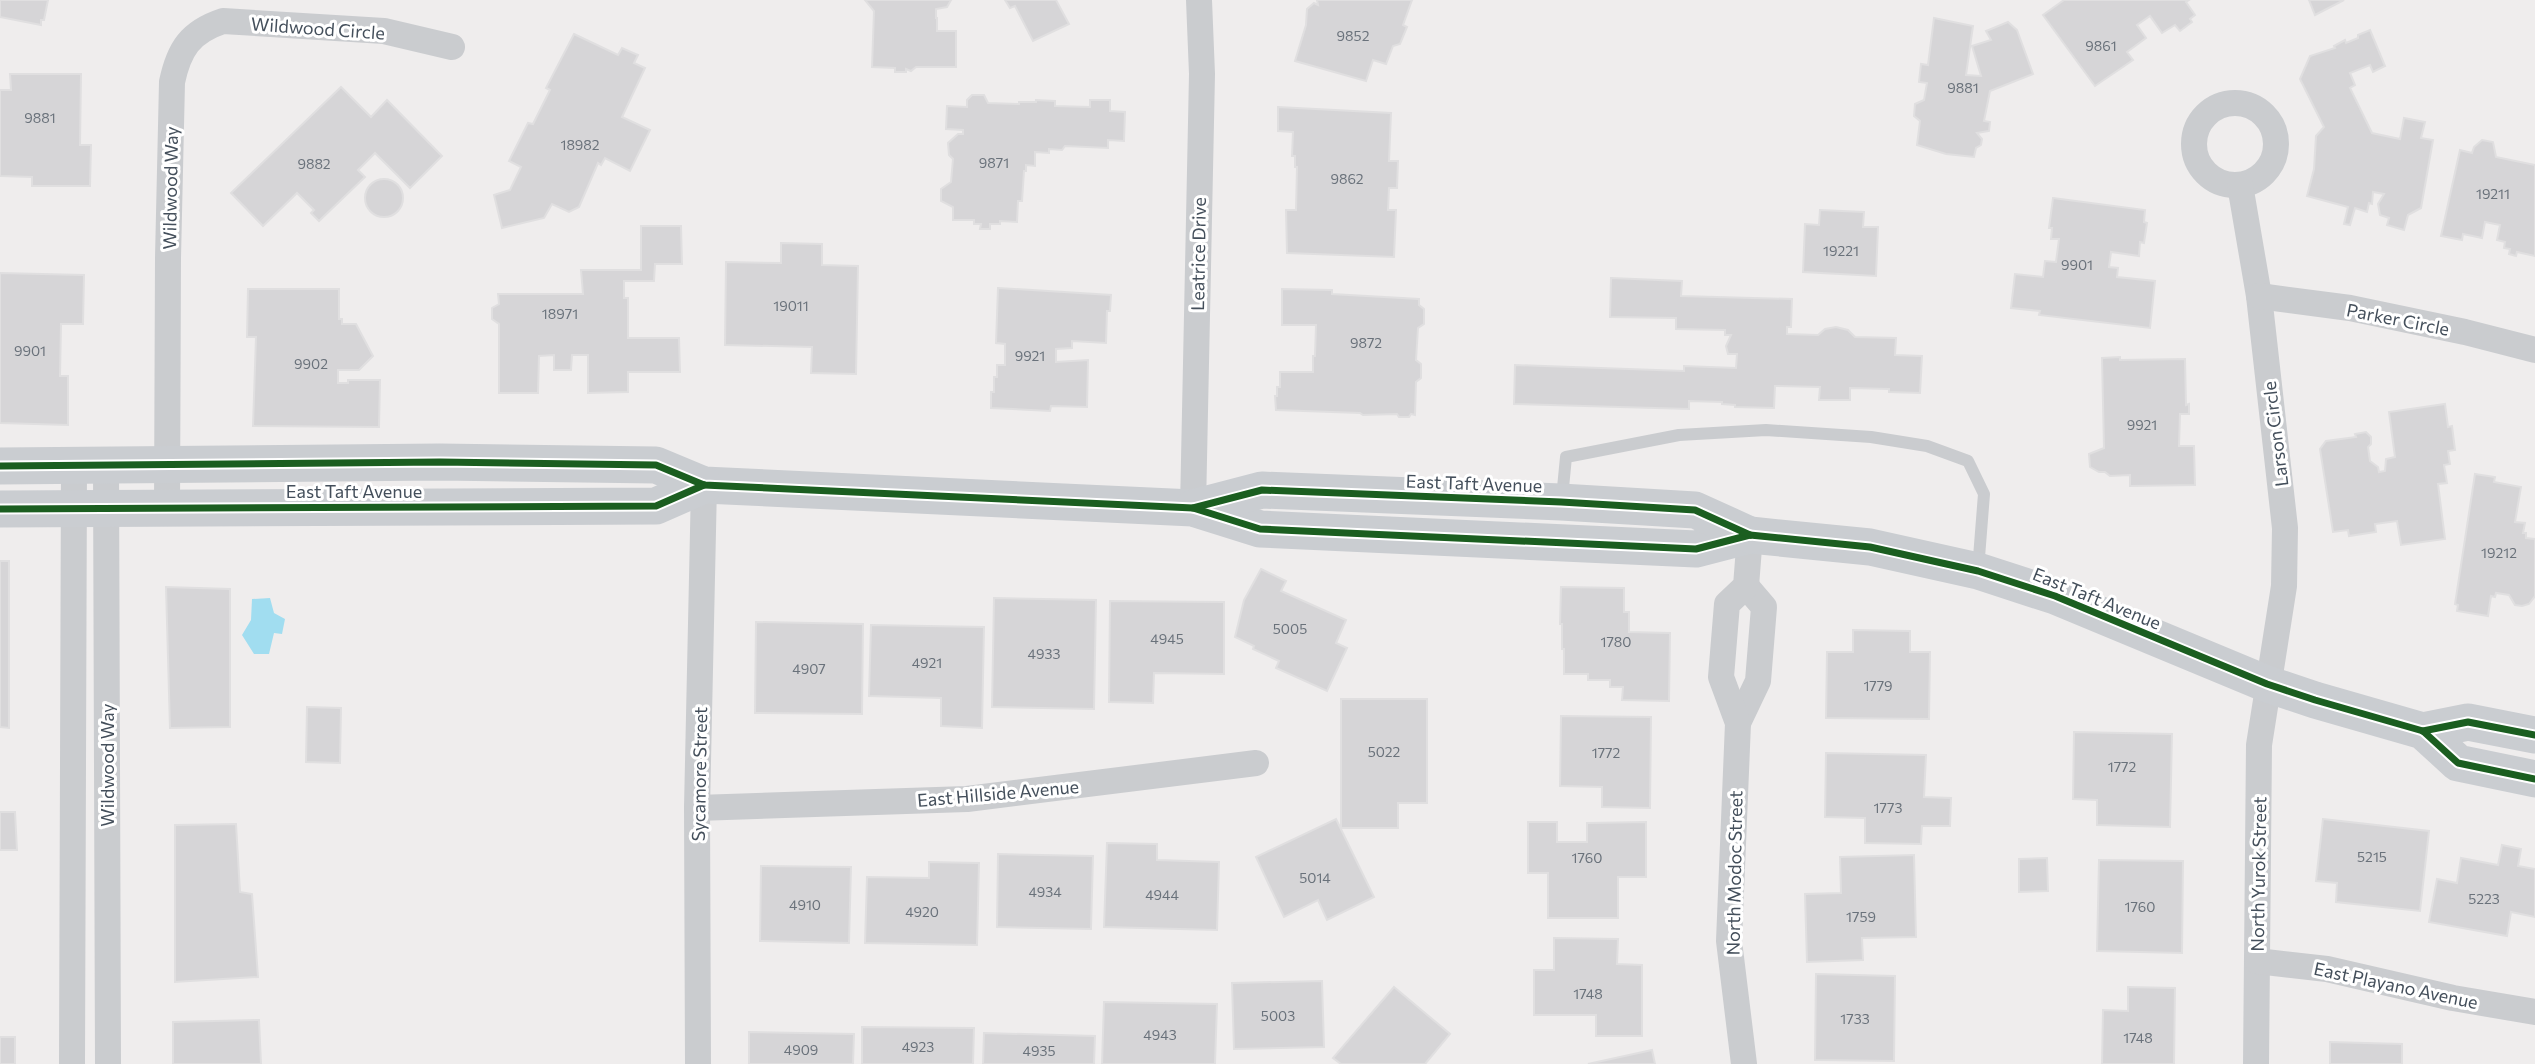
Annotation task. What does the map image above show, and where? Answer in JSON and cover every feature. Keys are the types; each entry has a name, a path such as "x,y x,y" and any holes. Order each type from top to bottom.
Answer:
{"street":[{"name":"Leatrice Drive","path":"1193,509 1202,74 1199,0"},
{"name":"Wildwood Circle","path":"188,41 205,27 222,21 384,31 452,47"},
{"name":"Wildwood Way","path":"167,508 172,82 177,60 188,41"},
{"name":"Larson Circle","path":"2240,185 2259,296 2285,528 2284,586 2267,684"},
{"name":"Parker Circle","path":"2259,296 2350,308 2535,350"},
{"name":"East Taft Avenue","path":"0,466 440,462 656,465 704,485 1193,509 1259,529 1273,530 1696,549 1750,535"},
{"name":"Wildwood Way","path":"90,465 90,508 107,790 108,1064"},
{"name":"East Taft Avenue","path":"0,509 656,506 704,485"},
{"name":"Sycamore Street","path":"698,1064 697,808 704,485"},
{"name":"East Taft Avenue","path":"1193,509 1262,491 1561,502 1695,510 1750,535 1870,547 1978,571 2055,596 2267,684 2423,731 2458,763 2535,779"},
{"name":"Wildwood Way","path":"72,1064 73,789 90,508"},
{"path":"1746,586 1750,535"},
{"name":"North Modoc Street","path":"1738,723 1758,681 1764,607 1746,586 1727,604 1721,677 1738,723 1729,941 1744,1064"},
{"name":"North Yurok Street","path":"2256,1064 2259,745 2267,684"},
{"name":"East Taft Avenue","path":"2423,731 2468,722 2535,735"},
{"name":"East Hillside Avenue","path":"697,808 967,799 1256,763"},
{"path":"73,789 107,790"},
{"name":"East Playano Avenue","path":"2257,961 2327,969 2440,995 2535,1012"}],"lane":[{"path":"1561,502 1566,457 1679,435 1766,430 1871,437 1927,446 1968,461 1984,494 1978,571"}],"water":[{"path":"270,598 274,613 285,619 282,634 274,633 269,654 254,654 242,635 251,620 252,599"}],"building":[{"path":"0,0 48,0 44,20 41,20 41,25 0,17"},
{"path":"865,0 951,0 947,7 936,9 936,18 937,31 956,31 956,67 916,67 911,71 906,69 906,72 895,72 895,68 872,67 874,11"},
{"path":"1005,0 1056,0 1069,24 1033,41 1015,6 1010,8"},
{"path":"1317,0 1412,0 1403,25 1407,27 1400,44 1393,46 1386,64 1373,60 1366,81 1295,61 1306,25 1307,9 1314,3 1318,5"},
{"path":"2064,0 2189,0 2186,2 2195,15 2190,19 2192,22 2180,31 2175,25 2162,33 2150,16 2137,25 2146,38 2127,52 2133,60 2095,86 2043,15"},
{"path":"2309,0 2344,0 2315,15"},
{"path":"1934,18 1973,26 1966,75 1981,76 1972,46 1991,40 1986,31 2008,22 2017,30 2033,74 1990,91 1984,121 1990,122 1989,131 1977,133 1982,139 1974,157 1946,154 1917,145 1920,121 1914,116 1915,104 1924,100 1927,83 1919,82 1921,64 1928,65"},
{"path":"2370,30 2385,66 2373,72 2370,65 2350,73 2355,85 2350,88 2372,133 2400,139 2404,118 2425,122 2421,138 2433,140 2421,208 2408,215 2404,230 2387,225 2389,218 2380,215 2378,204 2384,194 2373,192 2372,204 2369,203 2367,212 2355,208 2350,225 2344,224 2348,207 2307,196 2314,169 2316,136 2324,127 2300,79 2310,56 2335,48 2334,46 2345,40 2346,43"},
{"path":"574,34 618,55 622,48 638,55 634,63 645,68 622,117 650,130 630,171 605,158 601,165 598,163 579,207 569,212 552,204 544,218 502,228 494,195 510,190 521,167 509,161 528,123 533,124 550,90 546,88"},
{"path":"10,74 81,74 80,145 91,145 90,186 32,186 32,177 0,176 0,90 11,90"},
{"path":"341,87 371,117 387,100 442,156 410,188 375,153 358,170 365,177 319,221 311,213 314,210 297,193 263,226 231,193"},
{"path":"972,95 984,95 988,103 1019,104 1036,100 1055,101 1055,106 1090,107 1090,100 1110,100 1110,111 1125,112 1124,141 1108,140 1108,148 1065,146 1062,150 1049,149 1049,153 1035,152 1035,166 1026,165 1024,171 1017,222 1000,221 1000,224 990,224 990,229 980,229 981,224 974,224 974,220 953,220 953,207 941,201 941,189 951,182 953,159 949,155 948,143 958,134 963,134 963,130 946,129 947,106 967,107 967,100"},
{"path":"1278,107 1391,113 1389,161 1398,161 1397,188 1389,188 1388,210 1396,210 1394,257 1287,253 1286,210 1296,210 1297,167 1295,156 1292,156 1293,132 1278,131"},
{"path":"2482,140 2493,142 2496,157 2535,165 2535,256 2517,252 2516,256 2509,254 2510,249 2504,248 2505,242 2497,240 2500,225 2485,222 2482,238 2463,234 2462,240 2441,236 2460,150 2472,153"},
{"path":"384,179 398,184 403,198 398,212 384,217 370,212 365,198 370,184"},
{"path":"2053,198 2145,210 2144,222 2147,223 2144,243 2140,242 2139,256 2111,252 2109,267 2118,268 2117,277 2155,281 2150,328 2039,315 2040,311 2011,308 2015,274 2043,277 2045,261 2056,262 2059,239 2051,239 2052,228 2049,228"},
{"path":"1820,210 1864,212 1863,227 1878,227 1876,276 1803,272 1805,224 1819,225"},
{"path":"641,226 681,226 682,264 655,264 654,281 624,281 624,298 628,298 628,338 679,338 680,372 628,372 628,392 588,393 588,355 572,355 571,370 554,370 554,355 539,356 538,393 499,393 499,324 492,319 492,308 499,304 498,294 583,294 581,270 641,270"},
{"path":"781,243 822,244 822,265 858,266 856,374 811,373 812,347 725,345 726,262 781,263"},
{"path":"0,273 84,275 83,324 61,324 60,376 68,376 68,425 0,423"},
{"path":"1611,278 1682,281 1681,296 1792,299 1791,327 1787,327 1787,334 1818,335 1825,329 1836,327 1848,330 1855,337 1896,338 1895,355 1922,356 1920,393 1850,388 1850,400 1819,400 1820,387 1775,386 1774,408 1735,407 1722,402 1689,401 1689,409 1514,404 1515,365 1684,371 1684,366 1736,368 1737,354 1728,354 1726,346 1731,335 1725,335 1725,330 1676,329 1676,318 1610,317"},
{"path":"998,288 1111,295 1110,311 1107,311 1106,343 1072,341 1072,348 1056,349 1056,362 1088,360 1087,407 1051,406 1050,411 991,408 991,392 994,392 997,365 1005,365 1005,344 996,343"},
{"path":"248,289 339,289 339,319 342,319 342,324 356,324 373,356 359,370 338,370 338,383 348,383 348,380 380,380 379,427 253,426 256,337 247,337"},
{"path":"1282,289 1332,290 1332,294 1419,299 1419,305 1424,309 1424,324 1418,328 1416,360 1421,364 1421,378 1416,382 1415,415 1399,417 1397,414 1363,415 1276,410 1275,396 1277,387 1280,387 1280,372 1313,372 1315,356 1316,325 1282,325"},
{"path":"2120,357 2120,360 2185,359 2186,405 2189,404 2189,414 2180,414 2179,446 2194,446 2195,485 2130,486 2130,475 2110,476 2090,467 2089,454 2104,448 2102,358"},
{"path":"2445,404 2448,427 2452,426 2455,450 2448,451 2450,464 2444,465 2447,483 2438,484 2445,539 2401,545 2397,521 2375,524 2376,532 2349,536 2348,530 2333,532 2320,449 2326,441 2356,437 2355,434 2366,432 2371,437 2368,447 2370,461 2378,467 2379,472 2385,471 2386,459 2395,457 2389,412"},
{"path":"2475,474 2495,477 2494,482 2521,487 2515,522 2525,523 2523,533 2526,533 2526,538 2535,539 2535,596 2529,604 2522,606 2515,605 2509,595 2496,593 2495,597 2491,596 2488,616 2457,611 2458,605 2455,604"},
{"path":"0,561 9,561 9,728 0,727"},
{"path":"1261,569 1286,581 1281,591 1346,620 1336,643 1347,648 1327,691 1276,668 1279,661 1235,637 1244,600"},
{"path":"166,587 230,589 230,727 170,728"},
{"path":"1561,587 1624,588 1624,612 1629,612 1629,632 1670,633 1669,701 1622,700 1623,687 1610,687 1610,680 1588,680 1588,674 1564,674 1560,624"},
{"path":"994,598 1096,600 1094,709 992,707"},
{"path":"1110,601 1224,602 1224,674 1154,673 1153,703 1109,702"},
{"path":"756,622 863,624 862,714 755,713"},
{"path":"871,625 984,627 982,728 941,726 941,698 869,696"},
{"path":"1853,630 1910,631 1910,652 1930,652 1929,719 1826,718 1827,652 1853,652"},
{"path":"1341,699 1427,699 1427,803 1398,803 1398,828 1341,828"},
{"path":"307,707 341,708 340,763 306,762"},
{"path":"1561,716 1651,717 1650,808 1602,807 1602,787 1560,786"},
{"path":"2074,732 2172,734 2170,827 2097,825 2097,800 2073,799"},
{"path":"1826,753 1926,755 1924,797 1951,798 1950,826 1922,826 1921,844 1865,843 1865,818 1825,817"},
{"path":"0,812 15,812 17,850 0,850"},
{"path":"1336,819 1374,897 1327,920 1318,900 1284,917 1256,857"},
{"path":"2323,819 2429,831 2420,911 2336,902 2337,883 2316,881"},
{"path":"1528,822 1557,822 1557,842 1587,842 1587,823 1646,822 1646,877 1618,877 1618,918 1548,918 1548,873 1528,873"},
{"path":"236,824 240,892 252,894 258,977 175,982 175,825"},
{"path":"1107,843 1157,844 1157,860 1219,862 1217,930 1104,927"},
{"path":"2502,845 2521,849 2518,866 2535,869 2535,917 2511,912 2507,936 2429,922 2437,879 2457,883 2461,858 2498,865"},
{"path":"998,854 1093,856 1091,929 997,927"},
{"path":"1914,855 1916,937 1862,938 1863,960 1807,962 1805,894 1841,893 1840,857"},
{"path":"2047,858 2048,891 2019,892 2019,859"},
{"path":"2099,860 2183,861 2182,953 2097,951"},
{"path":"929,862 979,863 977,945 865,943 867,877 929,878"},
{"path":"761,866 851,867 849,943 760,941"},
{"path":"1554,938 1618,939 1617,964 1642,965 1642,1036 1596,1036 1596,1015 1534,1015 1534,970 1554,970"},
{"path":"1816,974 1895,976 1894,1061 1815,1060"},
{"path":"1322,981 1324,1047 1234,1049 1232,983"},
{"path":"1394,987 1450,1034 1425,1064 1341,1064 1333,1058"},
{"path":"2128,987 2175,988 2174,1064 2102,1064 2103,1010 2128,1011"},
{"path":"1104,1002 1217,1004 1215,1064 1102,1064"},
{"path":"259,1020 261,1064 173,1064 173,1022"},
{"path":"862,1027 974,1028 973,1064 862,1064"},
{"path":"749,1032 854,1034 853,1064 749,1064"},
{"path":"984,1033 1095,1036 1094,1064 983,1064"},
{"path":"0,1037 15,1037 15,1064 0,1064"},
{"path":"2330,1042 2402,1044 2402,1064 2330,1064"},
{"path":"1652,1050 1655,1064 1588,1064"}],"cycle path":[{"path":"0,466 440,462 656,465 704,485 1193,508 1260,529 1696,549 1750,535 1870,547 1978,571 2055,596 2267,684 2423,731 2458,763 2535,779"},
{"path":"0,509 656,506 704,485"},
{"path":"1193,508 1262,490 1561,502 1695,510 1750,535"},
{"path":"2423,731 2468,722 2535,735"}]}
